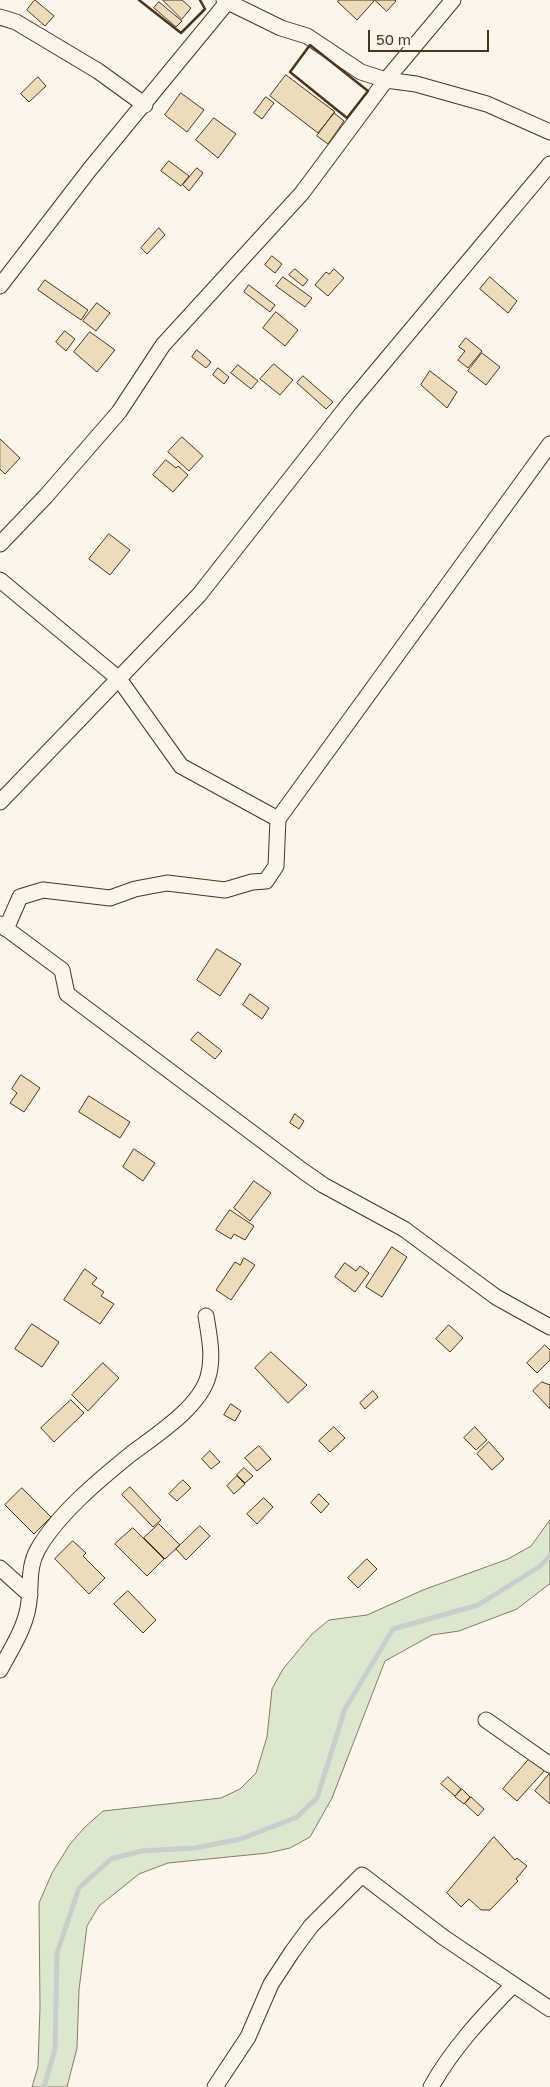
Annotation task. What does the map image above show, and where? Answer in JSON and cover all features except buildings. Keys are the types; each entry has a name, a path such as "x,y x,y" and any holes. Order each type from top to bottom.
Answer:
{"street":[{"path":"0,544 46,496 119,412 163,345 302,193 386,80 453,0"},
{"path":"0,286 90,169 145,106 227,1 281,28 307,36 361,72 386,80 416,84 487,104 550,132"},
{"path":"0,17 16,22 98,71 145,106"},
{"path":"0,802 199,595 349,404 550,164"},
{"path":"550,444 278,820 276,866 266,880 225,890 167,883 110,898 43,890 20,897 3,927 62,970 67,994 302,1171 404,1229 496,1297 550,1327"},
{"path":"0,580 119,679 181,766 278,820"},
{"path":"0,1670 16,1640 28,1610 30,1569 39,1548 60,1521 103,1478 176,1418 202,1390 210,1366 206,1316"},
{"path":"0,1568 30,1595"},
{"path":"486,1720 550,1766"},
{"path":"215,2087 248,2037 271,1984 292,1952 311,1926 362,1875 443,1938 550,2009"},
{"path":"431,2087 445,2064 513,1985"}],"green space":[{"path":"550,1520 550,1584 517,1609 459,1631 432,1635 385,1661 332,1798 310,1837 290,1848 268,1853 168,1863 139,1874 99,1906 87,1926 79,1990 77,2048 67,2087 32,2087 38,2067 40,2007 39,1903 52,1873 70,1844 85,1827 103,1811 221,1798 240,1789 256,1773 267,1737 272,1689 283,1669 312,1634 329,1620 367,1615 423,1590 508,1559 531,1546"}],"waterway":[{"path":"44,2087 55,2049 57,1953 79,1888 111,1859 141,1851 195,1848 241,1839 297,1817 317,1798 345,1709 393,1629 478,1605 539,1567 550,1556"}],"wall":[{"path":"139,0 181,33 205,9 200,0"},
{"path":"310,45 368,91 347,118 290,72 310,45"}]}
